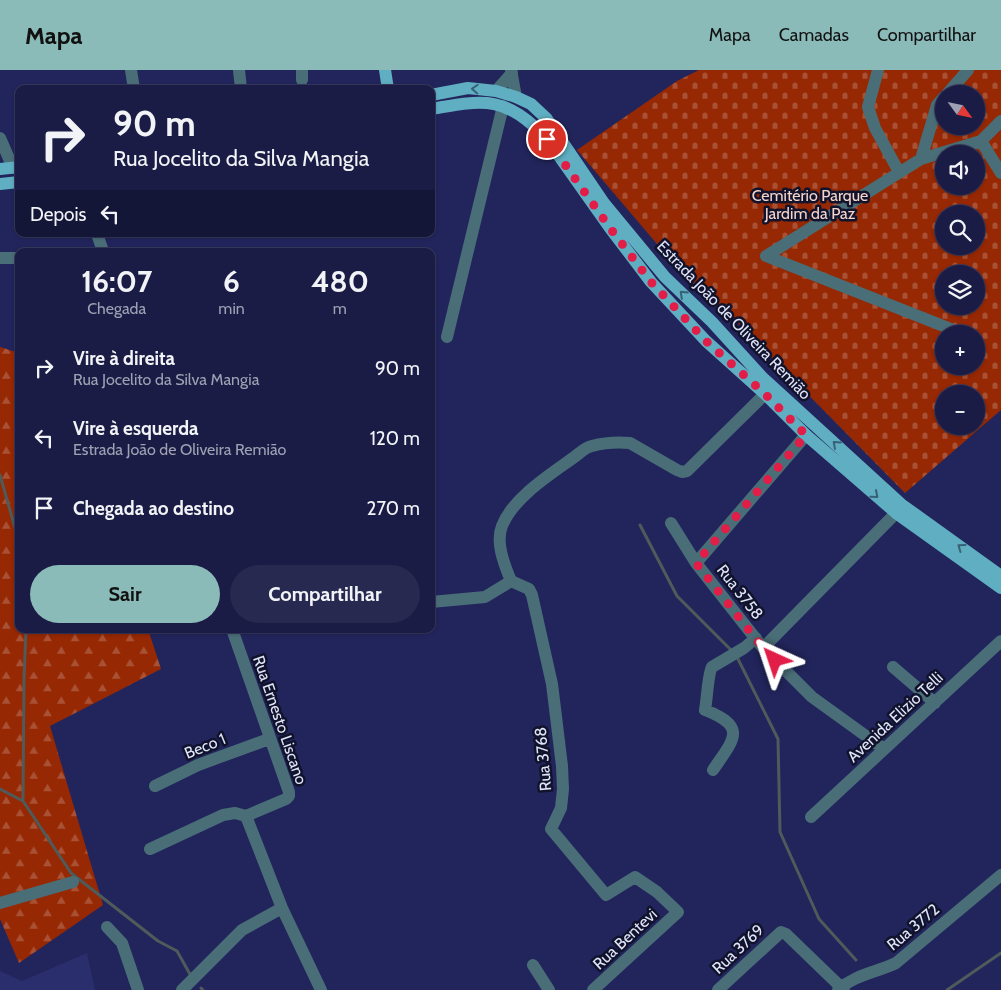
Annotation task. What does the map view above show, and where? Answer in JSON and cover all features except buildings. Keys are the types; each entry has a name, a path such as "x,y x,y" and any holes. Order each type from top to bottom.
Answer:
{"main road":[{"path":"385,70 387,85"},
{"name":"Estrada João de Oliveira Remião","path":"435,94 468,88 496,91 531,104 547,119 604,203 665,277 720,330 763,378 901,504 1001,576"},
{"name":"Estrada João de Oliveira Remião","path":"435,108 469,102 503,106 521,115 547,139 651,282 706,341 765,394 806,435 896,513 1001,588"},
{"path":"0,184 15,182"},
{"path":"691,325 697,322 704,314"},
{"path":"706,341 713,333 720,330"}],"street":[{"path":"131,70 133,85"},
{"path":"239,70 241,85"},
{"path":"878,70 868,107 875,128 899,172"},
{"path":"955,85 968,70"},
{"path":"496,91 511,71"},
{"path":"511,71 516,97"},
{"path":"447,337 503,106"},
{"path":"921,159 935,112"},
{"path":"938,325 766,256 921,159 981,140 1001,121"},
{"path":"0,138 10,168"},
{"path":"981,140 1001,173"},
{"path":"0,256 15,258"},
{"path":"435,602 486,597 511,581 500,541 501,527 510,511 548,476 590,446 622,442 630,443 682,472 686,471 765,394"},
{"path":"696,563 806,435"},
{"path":"713,770 731,743 734,731 730,722 705,710 712,667 744,648 759,643 896,513"},
{"name":"Rua 3758","path":"670,523 696,563 759,643 812,697 884,749"},
{"name":"Rua 3768","path":"511,581 529,590 532,595 552,684 563,789 561,808 551,829 606,895 636,876 657,892 678,912"},
{"name":"Rua Ernesto Liscano","path":"233,633 289,792 289,796 286,799 246,816"},
{"name":"Avenida Elizio Telli","path":"812,818 1001,641"},
{"path":"893,667 935,703"},
{"name":"Beco 1","path":"155,786 198,765 269,739"},
{"path":"150,849 223,815 235,813 246,816 282,908 322,990"},
{"name":"Rua 3772","path":"841,989 857,977 881,970 896,963 1001,875"},
{"path":"0,903 73,882"},
{"path":"182,990 242,930 282,908"},
{"name":"Rua Bentevi","path":"593,990 678,912"},
{"path":"107,927 122,943 138,990"},
{"name":"Rua 3769","path":"718,990 781,932 786,934 841,989"},
{"path":"533,965 549,990"}],"shaded area":[{"path":"87,953 95,990 0,990 0,971 22,981"}],"green space":[{"name":"Cemitério Parque Jardim da Paz","path":"699,70 1001,70 1001,410 985,424 985,385 935,385 935,435 972,435 905,493 723,308 709,305 577,150 677,81"},
{"path":"0,347 15,352 15,633 149,633 161,669 50,726 103,905 19,963 0,919"}],"waterway":[{"path":"0,475 15,528"},
{"path":"640,525 677,596 733,652"},
{"path":"23,801 26,633"},
{"path":"737,657 778,739 780,832 819,919 856,960"},
{"path":"0,789 23,801 71,873 158,941 177,951 191,976"},
{"path":"947,990 1001,953"}],"route":[{"path":"547,139 651,282 706,341 765,394 806,435 696,563 763,648 775,660"}]}
